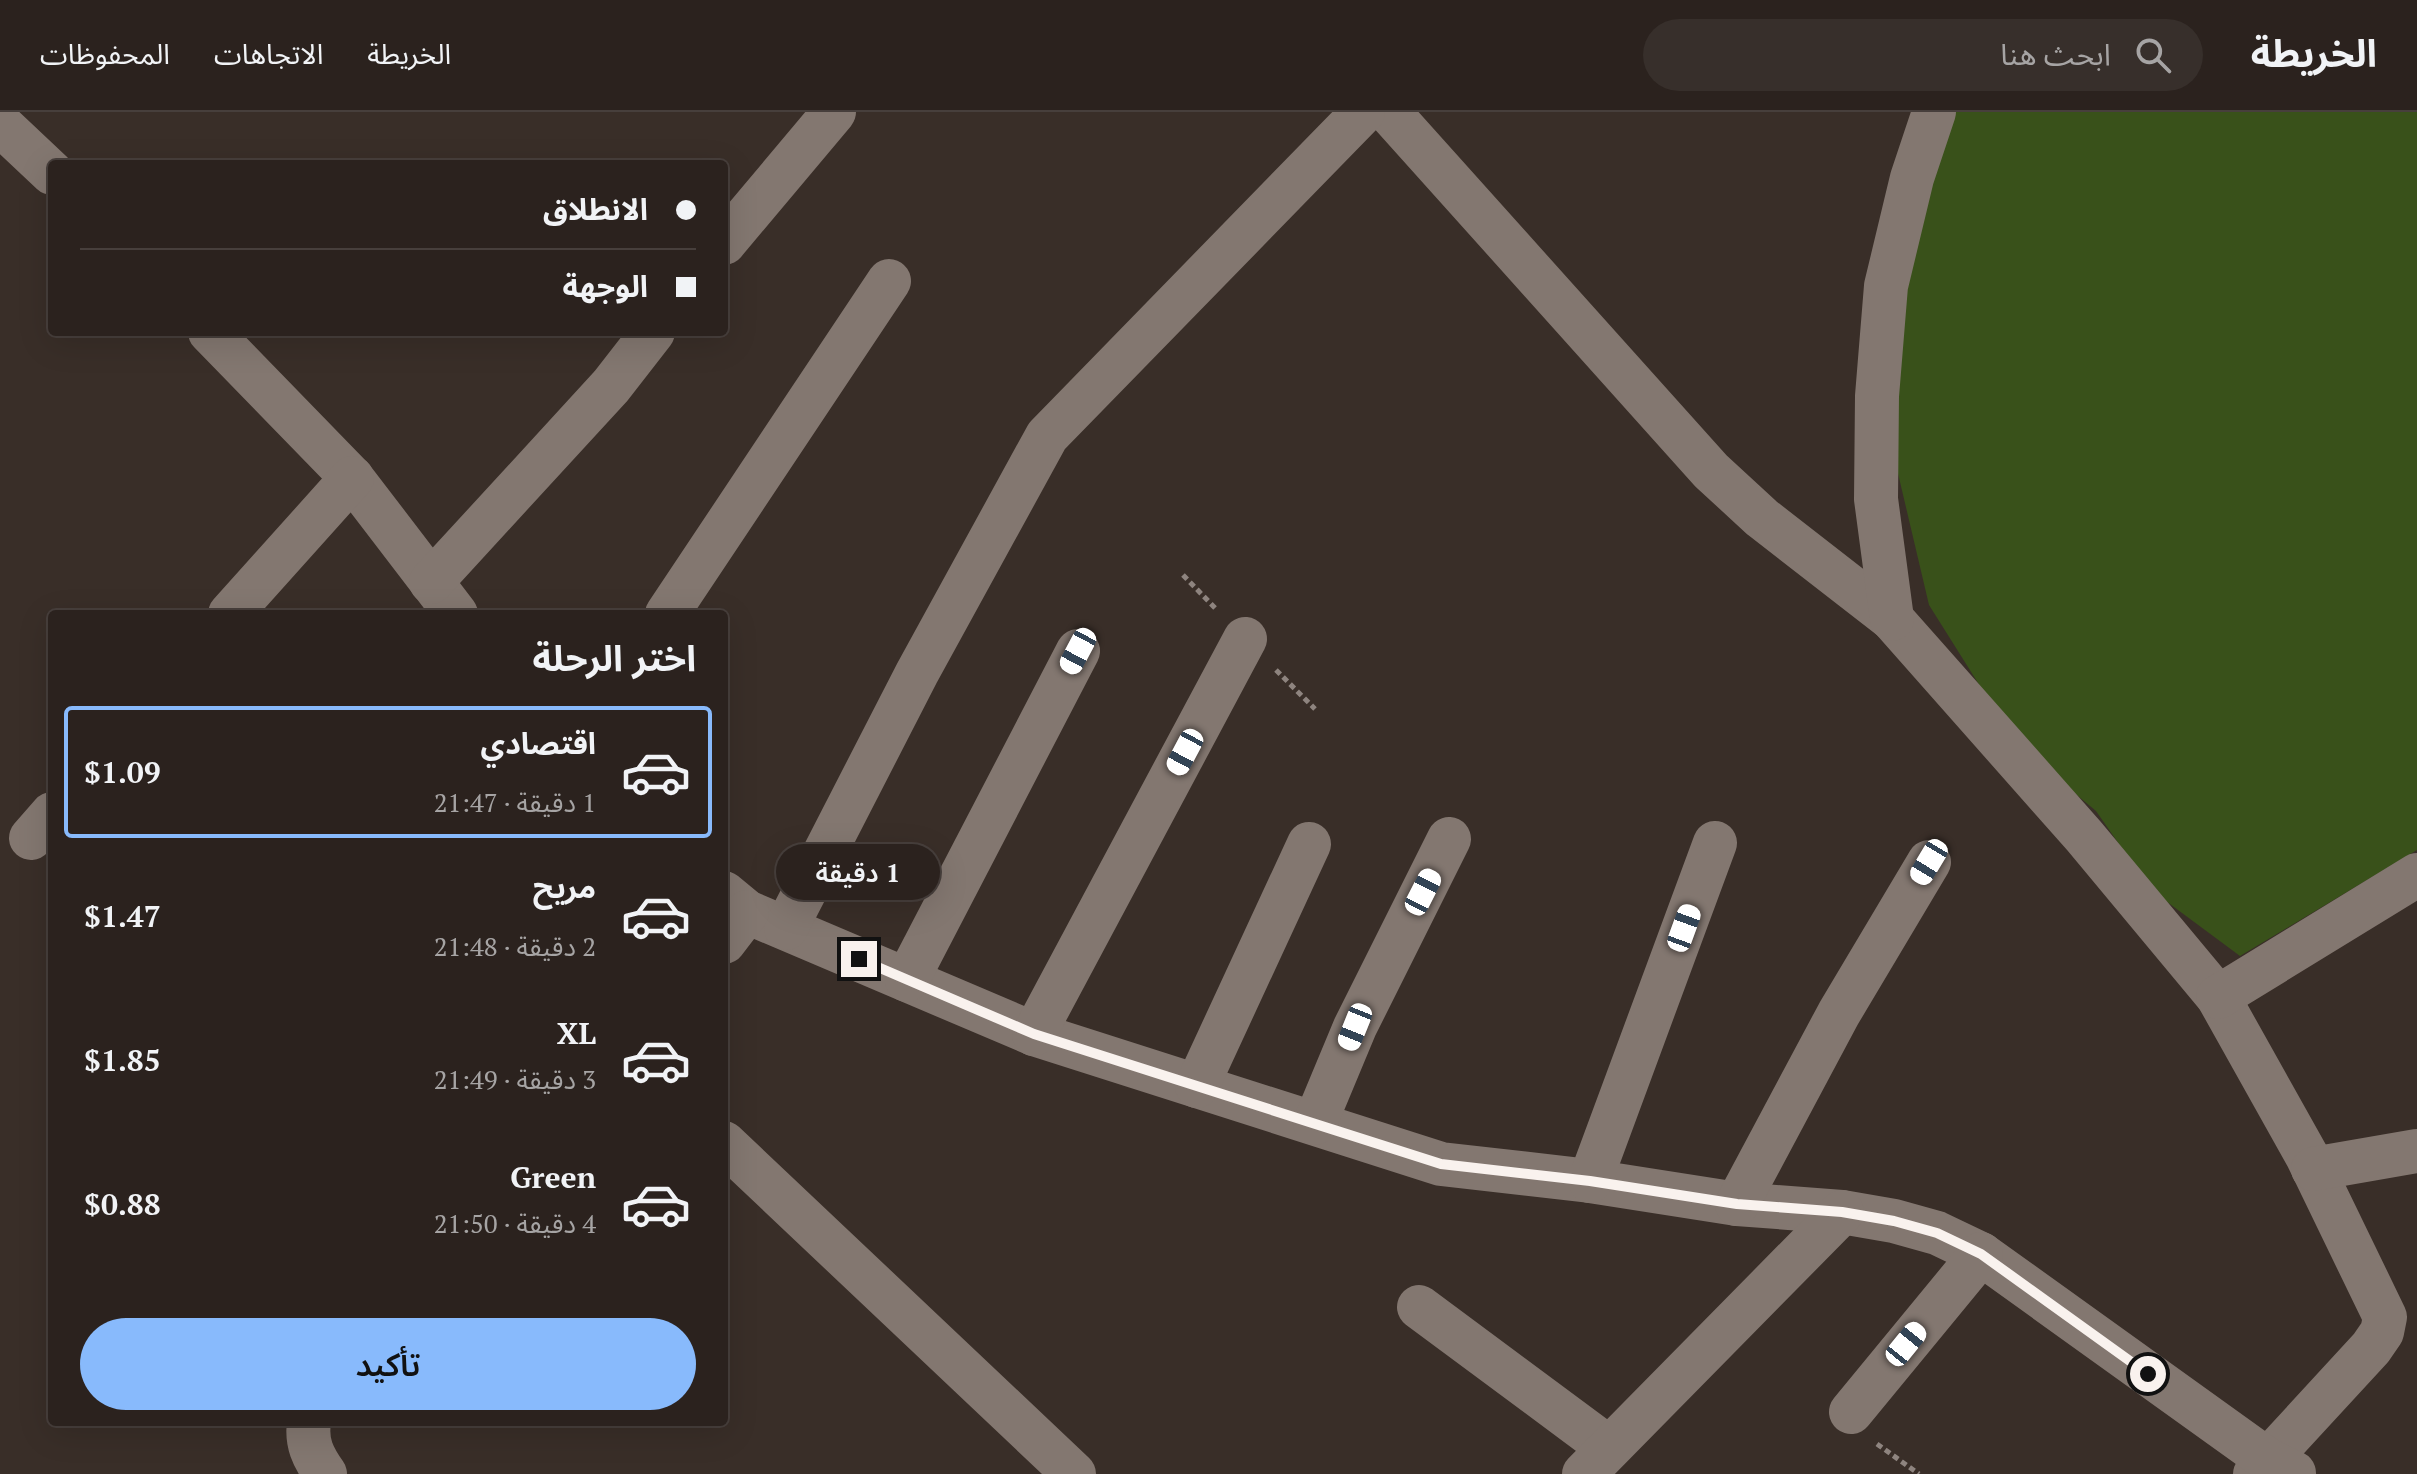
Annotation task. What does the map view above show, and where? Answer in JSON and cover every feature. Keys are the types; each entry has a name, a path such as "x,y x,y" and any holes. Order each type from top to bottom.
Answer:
{"street":[{"path":"1363,112 1047,436 917,673 745,919 907,980 1034,1034 1441,1164 1590,1181 1737,1204 1842,1212 1894,1221 1937,1233 1981,1254 2273,1469 2371,1348 2382,1332 2385,1317 2313,1169 2218,997 2084,836 1892,619 1762,518 1711,471 1389,112"},
{"path":"1892,619 1876,499 1877,396 1882,333 1886,286 1912,178 1934,112"},
{"path":"728,238 825,115"},
{"path":"0,124 48,169"},
{"path":"670,610 889,281"},
{"path":"214,336 352,478 443,598 650,336"},
{"path":"234,610 352,478"},
{"path":"1034,1034 1245,639"},
{"path":"907,980 1078,651"},
{"path":"1315,1123 1355,1027 1449,839"},
{"path":"1590,1181 1715,843"},
{"path":"1197,1086 1309,844"},
{"path":"1737,1204 1839,1013 1929,862"},
{"path":"2218,997 2417,875"},
{"path":"728,1147 1074,1474"},
{"path":"2313,1169 2417,1151"},
{"path":"1419,1307 1596,1461 1842,1212"},
{"path":"1851,1412 1981,1254"},
{"path":"308,1426 311,1453 325,1474"}],"path":[{"path":"1245,639 1315,709"}],"green space":[{"path":"1938,112 2417,112 2417,850 2240,956 2151,890 2096,811 2017,745 1929,605 1888,431 1890,291"}],"route":[{"path":"859,959 1034,1034 1441,1164 1590,1181 1737,1204 1842,1212 1894,1221 1937,1233 1981,1254 2148,1374"}]}
